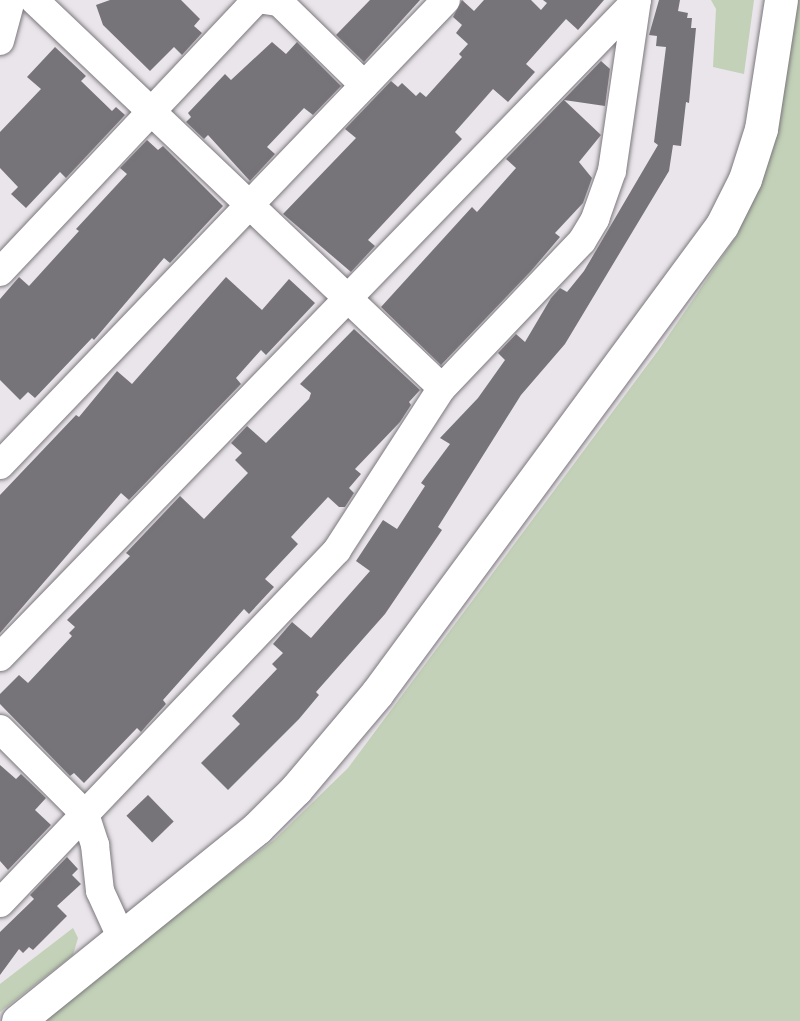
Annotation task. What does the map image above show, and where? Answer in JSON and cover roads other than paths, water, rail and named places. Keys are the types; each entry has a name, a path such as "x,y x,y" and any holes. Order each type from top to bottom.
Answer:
{"street":[{"path":"0,41 10,0"},
{"path":"34,0 442,388"},
{"path":"0,272 153,112 233,10 256,0"},
{"path":"264,0 279,2 364,85"},
{"path":"0,465 446,0"},
{"path":"0,657 347,296 637,0"},
{"path":"0,903 337,550 442,388 566,261 595,219 612,171 637,0"},
{"path":"18,1021 257,828 337,742 722,225 757,146 781,0"},
{"path":"0,729 85,814 95,845 100,891 122,939"}]}
